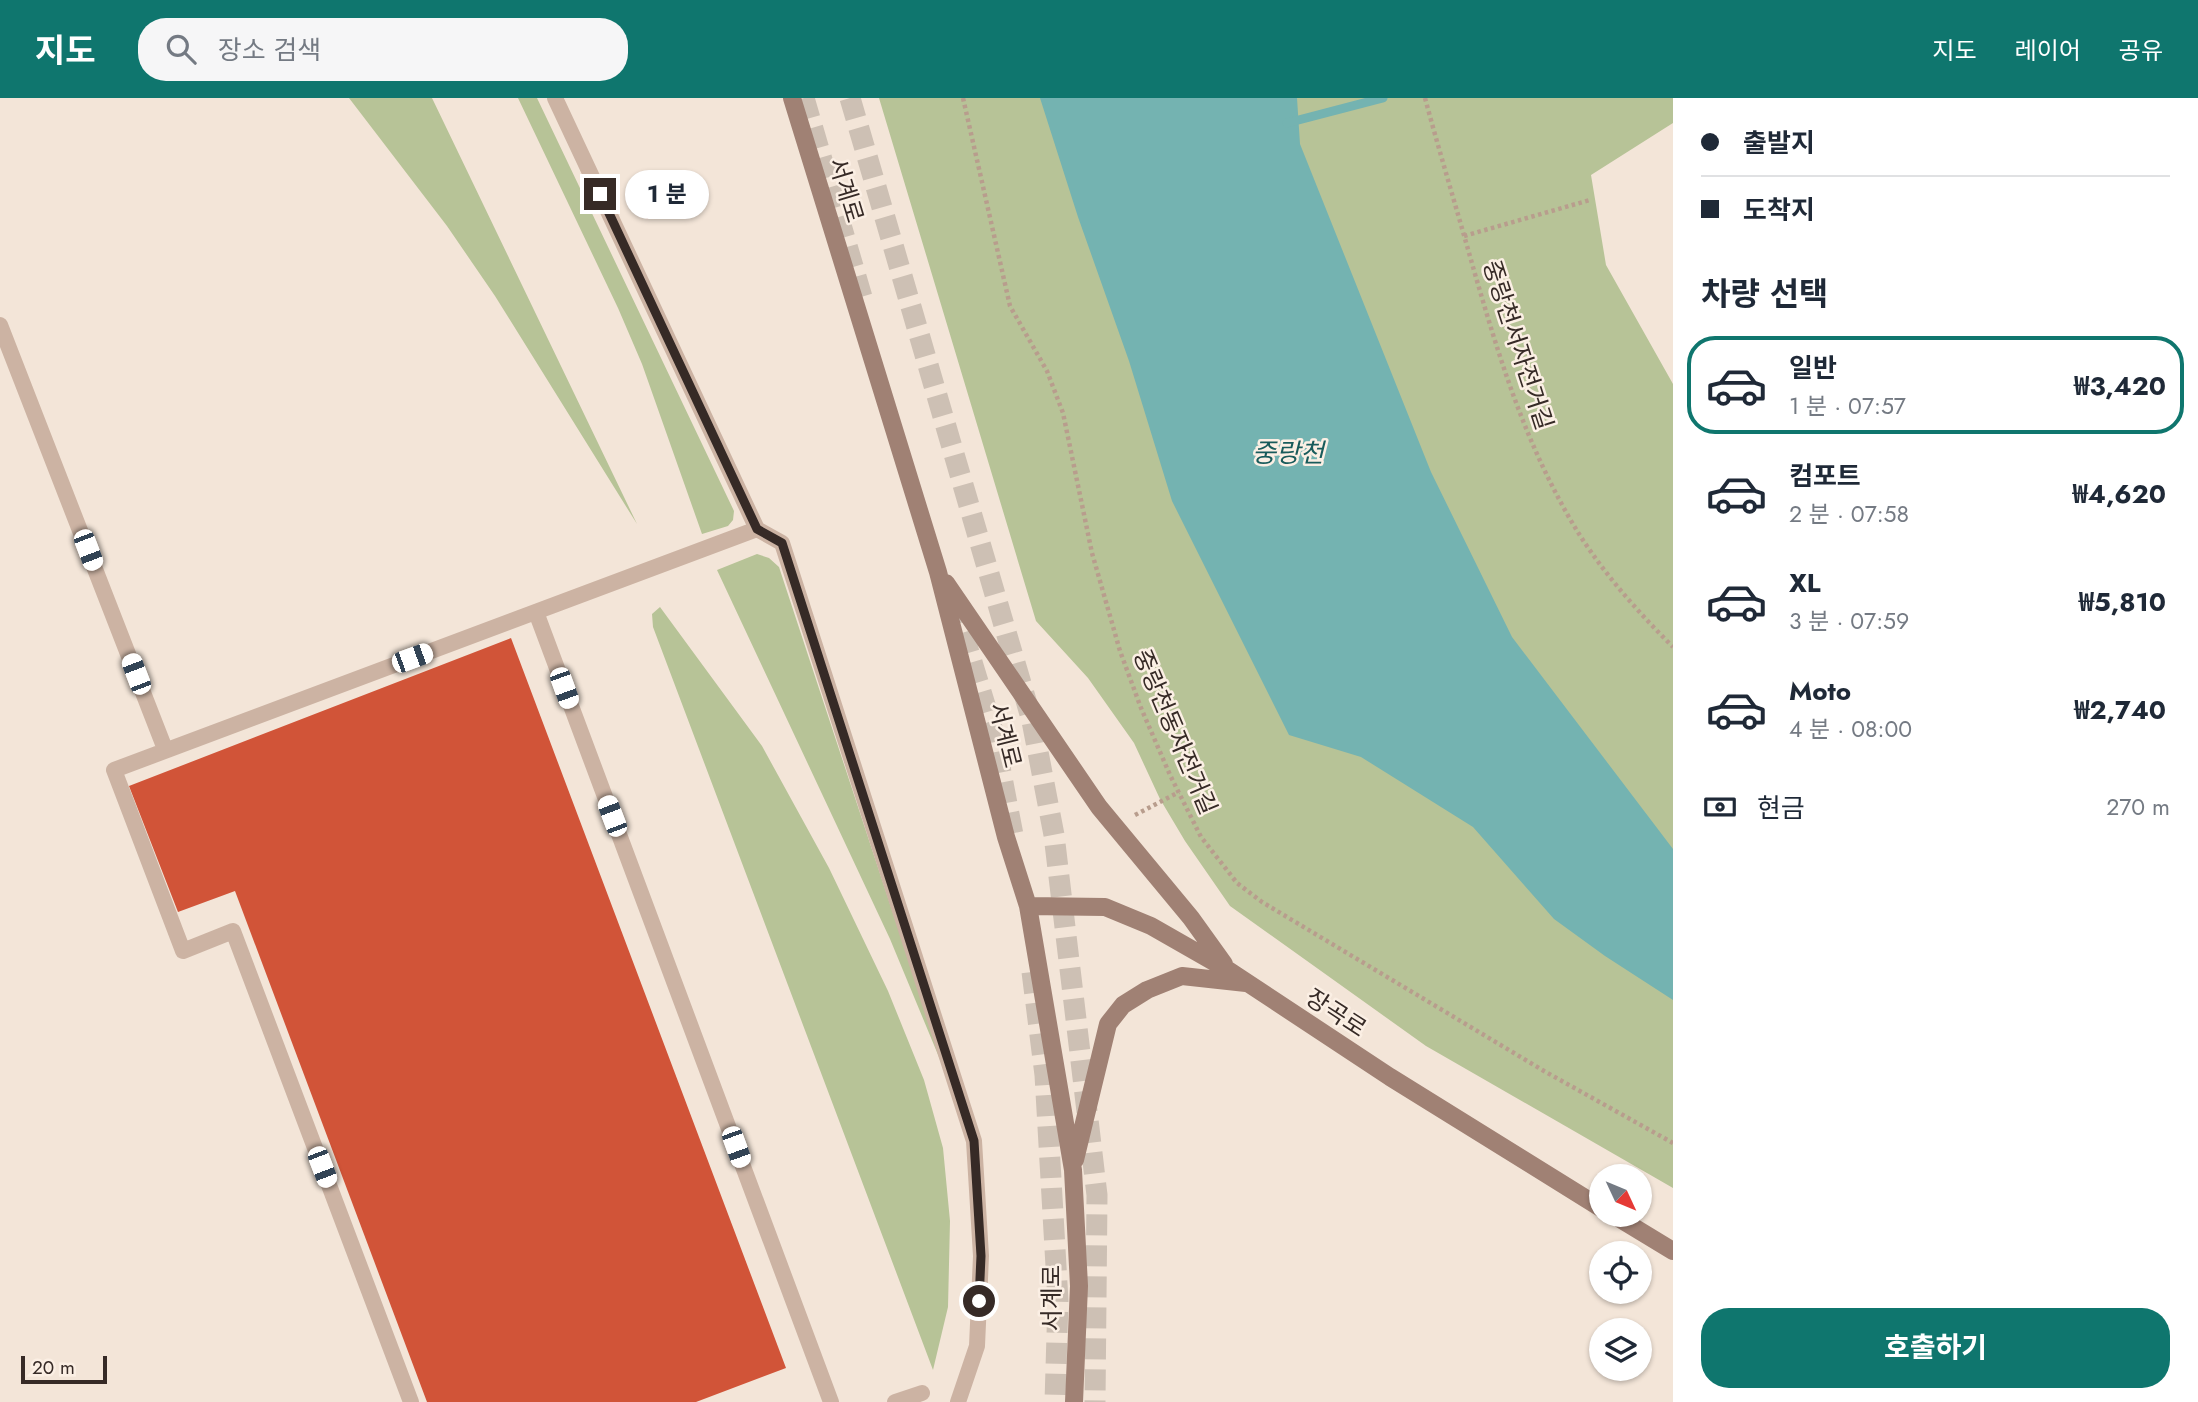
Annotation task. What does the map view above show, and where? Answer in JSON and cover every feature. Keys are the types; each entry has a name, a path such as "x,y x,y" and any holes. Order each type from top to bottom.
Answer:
{"main road":[{"name":"서계로","path":"792,98 938,572 1006,837 1028,906 1073,1170 1079,1286 1074,1402"},
{"path":"938,572 1099,807 1191,918 1228,970"},
{"name":"장곡로","path":"1028,906 1105,907 1151,926 1228,970 1390,1077 1589,1201"},
{"path":"1073,1170 1108,1024 1124,1005 1147,989 1182,976 1248,984"},
{"path":"1633,1227 1673,1251"}],"lane":[{"path":"555,98 757,529 782,543 974,1141 981,1256 977,1346 958,1402"},
{"path":"0,325 165,749"},
{"path":"411,1402 233,931 183,951 114,770 757,529"},
{"path":"536,612 831,1402"},
{"path":"895,1402 922,1393"}],"path":[{"name":"중랑천동자전거길","path":"963,98 1010,306 1047,372 1063,413 1075,463 1079,498 1106,606 1142,708 1178,792 1201,837 1237,884 1262,902 1544,1071 1673,1143"},
{"name":"중랑천서자전거길","path":"1425,98 1450,192 1512,396 1528,438 1571,521 1637,611 1673,647"},
{"path":"1464,236 1590,200"},
{"path":"1131,817 1178,792"}],"green space":[{"path":"349,98 432,98 637,524 495,296 447,226"},
{"path":"518,98 537,98 734,511 733,520 728,526 702,534 642,364"},
{"path":"879,98 1673,98 1673,123 1591,175 1606,265 1673,384 1673,1188 1652,1176 1652,1164 1631,1164 1426,1046 1230,906 1160,799 1134,743 1088,678 1036,621"},
{"path":"757,554 769,558 779,567 946,1074 890,939 717,570"},
{"path":"660,607 762,746 829,868 888,991 924,1080 943,1148 950,1221 948,1307 933,1370 653,627 652,614"}],"water":[{"name":"중랑천","path":"1040,98 1297,98 1300,144 1431,472 1512,637 1673,849 1673,1000 1554,919 1473,827 1361,757 1289,735 1172,501 1129,361 1078,217"}],"building":[{"path":"664,181 676,205 647,219 636,194"},
{"path":"511,638 786,1368 696,1402 427,1402 235,891 178,912 129,786"}],"waterway":[{"path":"1287,123 1383,98"}],"tunnel":[{"path":"804,98 864,304"},
{"path":"850,98 1032,721 1054,835 1097,1195 1095,1402"},
{"path":"954,603 993,731 1014,840"},
{"path":"1032,972 1045,1075 1058,1301 1055,1402"}],"route":[{"path":"600,194 757,529 782,543 974,1141 981,1256 979,1301"}]}
